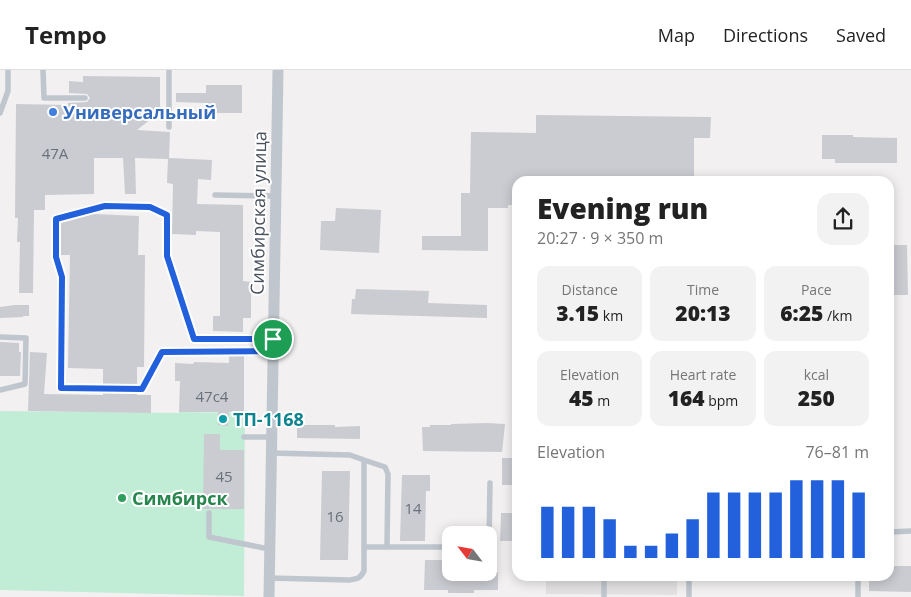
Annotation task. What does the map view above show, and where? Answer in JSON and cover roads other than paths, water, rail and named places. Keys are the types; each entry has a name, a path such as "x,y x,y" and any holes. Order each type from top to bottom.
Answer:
{"street":[{"name":"Симбирская улица","path":"269,597 278,70"}],"lane":[{"path":"0,113 8,91 8,70"},
{"path":"43,70 44,98 85,98"},
{"path":"168,127 169,70"},
{"path":"215,196 276,196"},
{"path":"273,339 194,339 167,256 167,215 150,207 105,206 56,219 56,257 62,277 61,388 142,389 162,352 273,351"},
{"path":"0,337 26,338 25,384 0,390"},
{"path":"244,437 272,437"},
{"path":"271,453 350,456 385,468 388,474 387,546"},
{"path":"269,578 349,580 362,576 364,571 364,460"},
{"path":"489,526 490,482"},
{"path":"210,514 209,537 269,549"},
{"path":"894,532 911,531"},
{"path":"364,547 442,547"},
{"path":"604,581 604,597"},
{"path":"689,581 689,597"},
{"path":"858,581 858,597"}],"place":[{"name":"Универсальный","path":"53,112"},
{"name":"ТП-1168","path":"223,419"},
{"name":"Симбирск","path":"122,498"}]}
